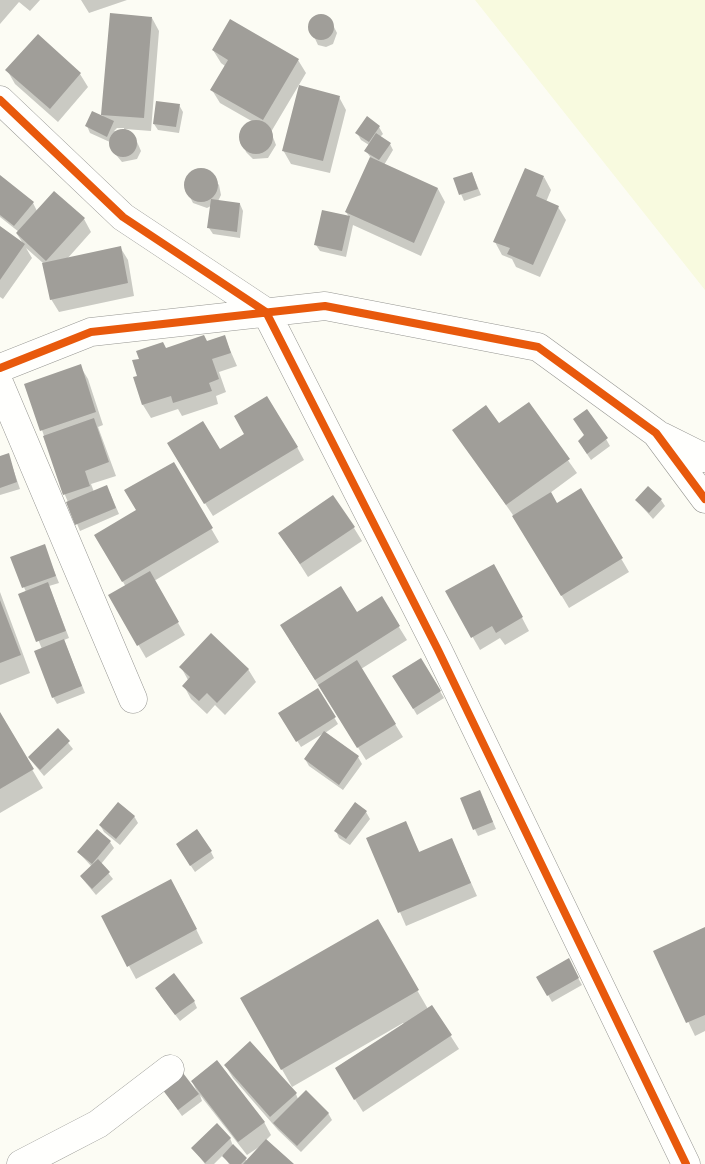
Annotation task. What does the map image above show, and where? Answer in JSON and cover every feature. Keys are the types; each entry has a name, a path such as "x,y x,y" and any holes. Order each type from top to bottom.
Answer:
{"street":[{"path":"0,100 123,218 266,312 438,650 686,1164"},
{"path":"0,368 91,332 325,306 538,347 656,433 705,458"},
{"path":"0,385 133,699"},
{"path":"656,433 705,499"},
{"path":"20,1164 98,1124 170,1069"}],"green space":[{"path":"475,0 705,0 705,290"}],"building":[{"path":"110,13 152,17 144,118 101,115"},
{"path":"321,14 330,18 334,27 330,36 321,40 312,36 308,27 312,18"},
{"path":"230,19 299,59 263,120 210,90 228,60 212,50"},
{"path":"38,34 81,73 50,109 5,70"},
{"path":"299,85 340,96 323,161 282,151"},
{"path":"156,101 180,104 176,127 153,124"},
{"path":"92,111 114,121 107,137 85,126"},
{"path":"367,116 380,126 369,142 355,133"},
{"path":"256,120 268,125 273,137 268,149 256,154 244,149 239,137 244,125"},
{"path":"123,129 133,133 137,143 133,153 123,157 113,153 109,143 113,133"},
{"path":"376,133 391,143 379,160 364,151"},
{"path":"370,157 438,188 414,243 345,212"},
{"path":"201,168 213,173 218,185 213,197 201,202 189,197 184,185 189,173"},
{"path":"525,168 544,176 536,196 559,206 533,265 507,254 510,248 493,242"},
{"path":"472,172 478,189 459,195 453,178"},
{"path":"0,175 34,202 14,226 0,215"},
{"path":"54,191 85,218 46,261 16,233"},
{"path":"211,199 240,203 237,232 207,228"},
{"path":"322,210 350,216 342,251 314,245"},
{"path":"0,226 25,244 0,280"},
{"path":"121,246 128,283 50,300 42,263"},
{"path":"204,335 207,341 225,335 231,353 212,359 219,379 209,383 212,391 173,403 171,396 142,405 133,377 137,376 132,360 139,359 136,351 163,342 166,348"},
{"path":"81,364 96,412 40,431 24,384"},
{"path":"267,396 298,447 204,504 167,443 203,421 220,449 244,434 234,416"},
{"path":"529,402 570,459 506,505 452,430 486,405 499,423"},
{"path":"587,409 608,438 587,454 578,441 584,435 573,419"},
{"path":"94,418 109,462 85,471 90,486 63,495 43,436"},
{"path":"9,453 17,482 0,488 0,456"},
{"path":"174,462 213,528 122,582 94,535 136,510 124,490"},
{"path":"107,485 116,508 75,525 66,502"},
{"path":"648,486 662,499 649,513 635,500"},
{"path":"581,488 623,558 561,596 512,516 551,492 557,503"},
{"path":"333,495 355,527 300,564 278,533"},
{"path":"45,544 56,576 22,588 10,557"},
{"path":"494,564 523,617 496,633 492,626 471,638 445,591"},
{"path":"150,571 179,622 137,646 108,595"},
{"path":"48,582 66,631 36,642 18,594"},
{"path":"341,586 357,612 382,596 400,626 315,680 280,625"},
{"path":"0,600 21,655 0,663"},
{"path":"211,633 249,669 217,703 207,693 199,701 182,686 190,677 179,667"},
{"path":"64,639 82,686 52,698 34,651"},
{"path":"421,658 441,691 413,709 392,676"},
{"path":"357,660 396,724 357,748 318,685"},
{"path":"318,688 336,717 296,742 278,713"},
{"path":"0,712 34,769 0,789"},
{"path":"58,728 70,741 40,770 28,757"},
{"path":"324,731 359,756 339,785 304,759"},
{"path":"480,790 493,822 473,830 460,798"},
{"path":"118,802 135,816 116,839 99,825"},
{"path":"355,802 367,811 346,839 334,831"},
{"path":"406,821 419,852 452,838 471,883 398,913 366,838"},
{"path":"97,829 111,841 92,864 77,852"},
{"path":"197,829 212,851 190,866 176,844"},
{"path":"98,859 110,872 92,889 80,876"},
{"path":"171,879 197,929 127,967 101,916"},
{"path":"378,919 419,990 281,1070 240,998"},
{"path":"705,927 705,1015 686,1023 653,951"},
{"path":"569,958 579,978 547,996 536,977"},
{"path":"174,973 195,1001 175,1015 155,988"},
{"path":"432,1005 452,1035 354,1100 335,1068"},
{"path":"250,1041 297,1093 270,1117 224,1065"},
{"path":"217,1060 265,1122 238,1142 191,1081"},
{"path":"183,1073 199,1094 178,1110 162,1089"},
{"path":"306,1090 329,1113 297,1146 273,1123"},
{"path":"217,1123 231,1138 205,1163 191,1148"},
{"path":"266,1139 294,1164 243,1164"},
{"path":"233,1144 247,1158 241,1164 230,1164 222,1156"}],"cycle path":[{"path":"0,100 123,217 266,312 438,650 686,1164"},
{"path":"0,368 91,332 325,306 538,347 656,433 705,499"}]}
